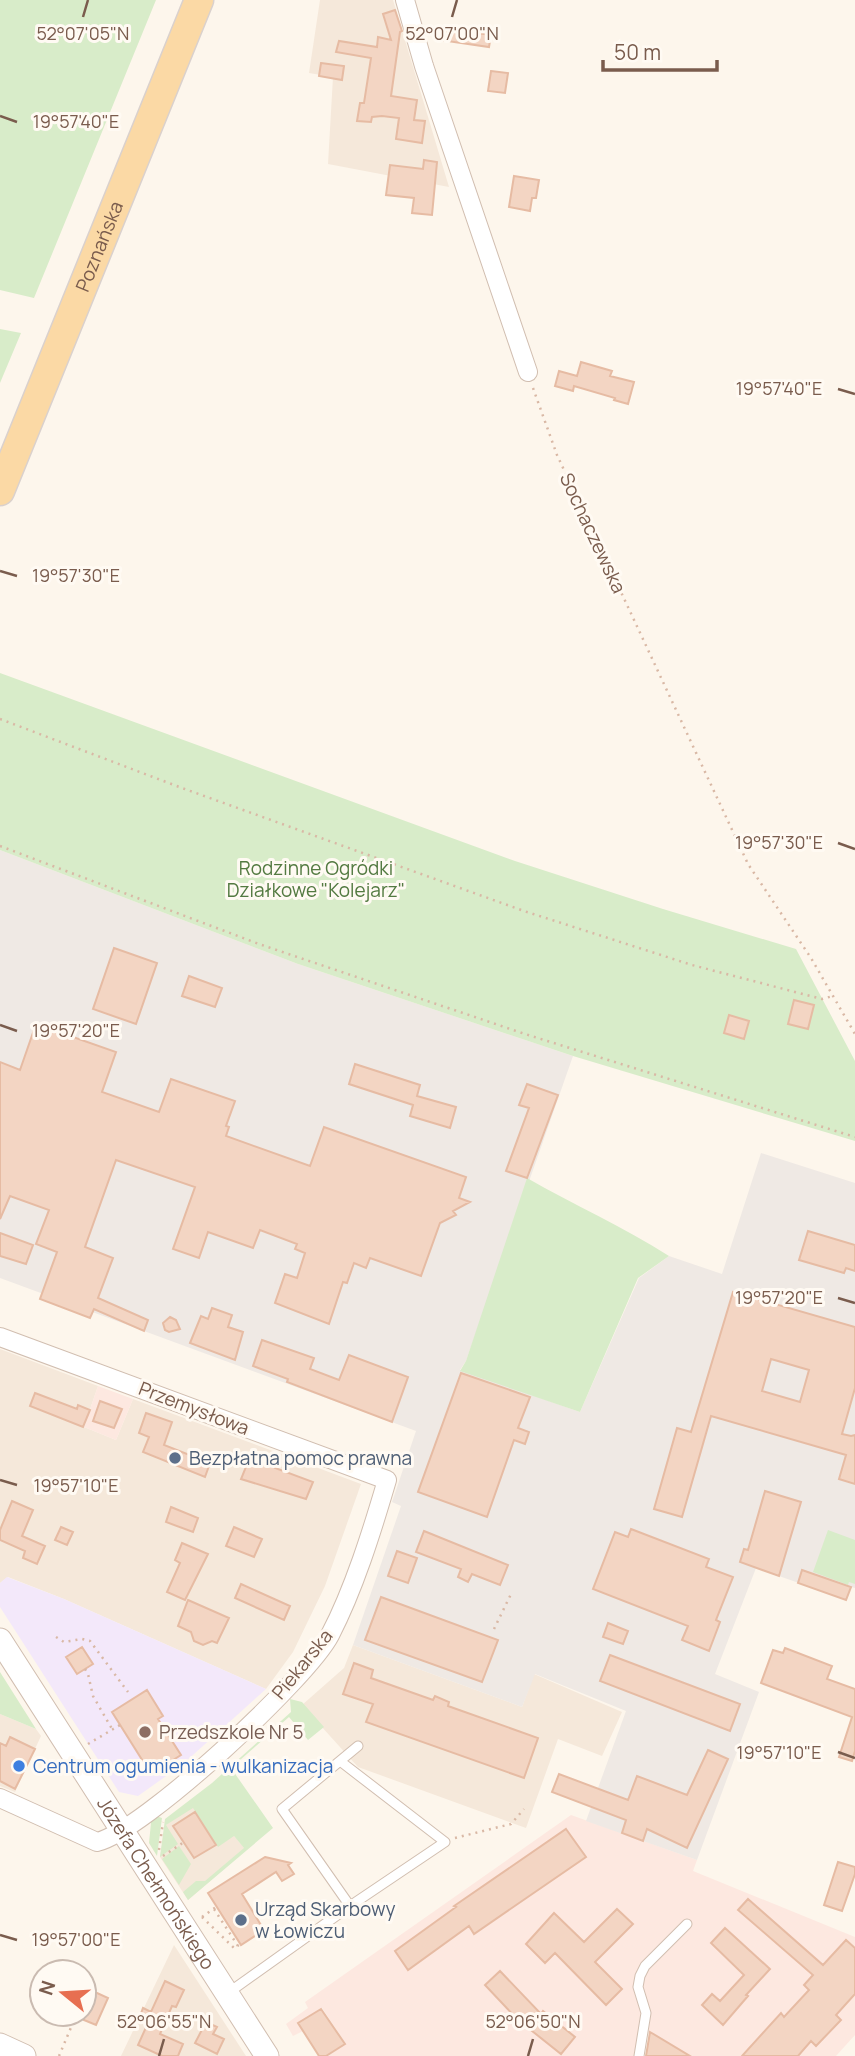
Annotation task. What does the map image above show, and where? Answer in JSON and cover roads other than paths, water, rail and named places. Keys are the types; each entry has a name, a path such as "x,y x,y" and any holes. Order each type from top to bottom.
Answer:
{"main road":[{"name":"Poznańska","path":"0,491 199,0"}],"street":[{"path":"405,0 424,66 528,372"},
{"name":"Przemysłowa","path":"0,1338 387,1480"},
{"name":"Piekarska","path":"121,1830 202,1768 249,1725 293,1682 328,1638 349,1589 387,1480"},
{"name":"Józefa Chełmońskiego","path":"0,1640 267,2056"},
{"path":"0,1798 97,1842 109,1839 121,1830"},
{"path":"0,2045 24,2056"}],"lane":[{"path":"350,1906 282,1810 358,1746"},
{"path":"227,1994 445,1842 340,1761"},
{"path":"639,2056 646,2013 638,1987 640,1976 645,1966 687,1924"}],"place":[{"name":"Bezpłatna pomoc prawna","path":"175,1458"},
{"name":"Przedszkole Nr 5","path":"145,1732"},
{"name":"Centrum ogumienia - wulkanizacja","path":"19,1766"},
{"name":"Urząd Skarbowy w Łowiczu","path":"241,1920"}],"park label":[{"name":"Rodzinne Ogródki Działkowe \"Kolejarz\"","path":"316,879"}]}
